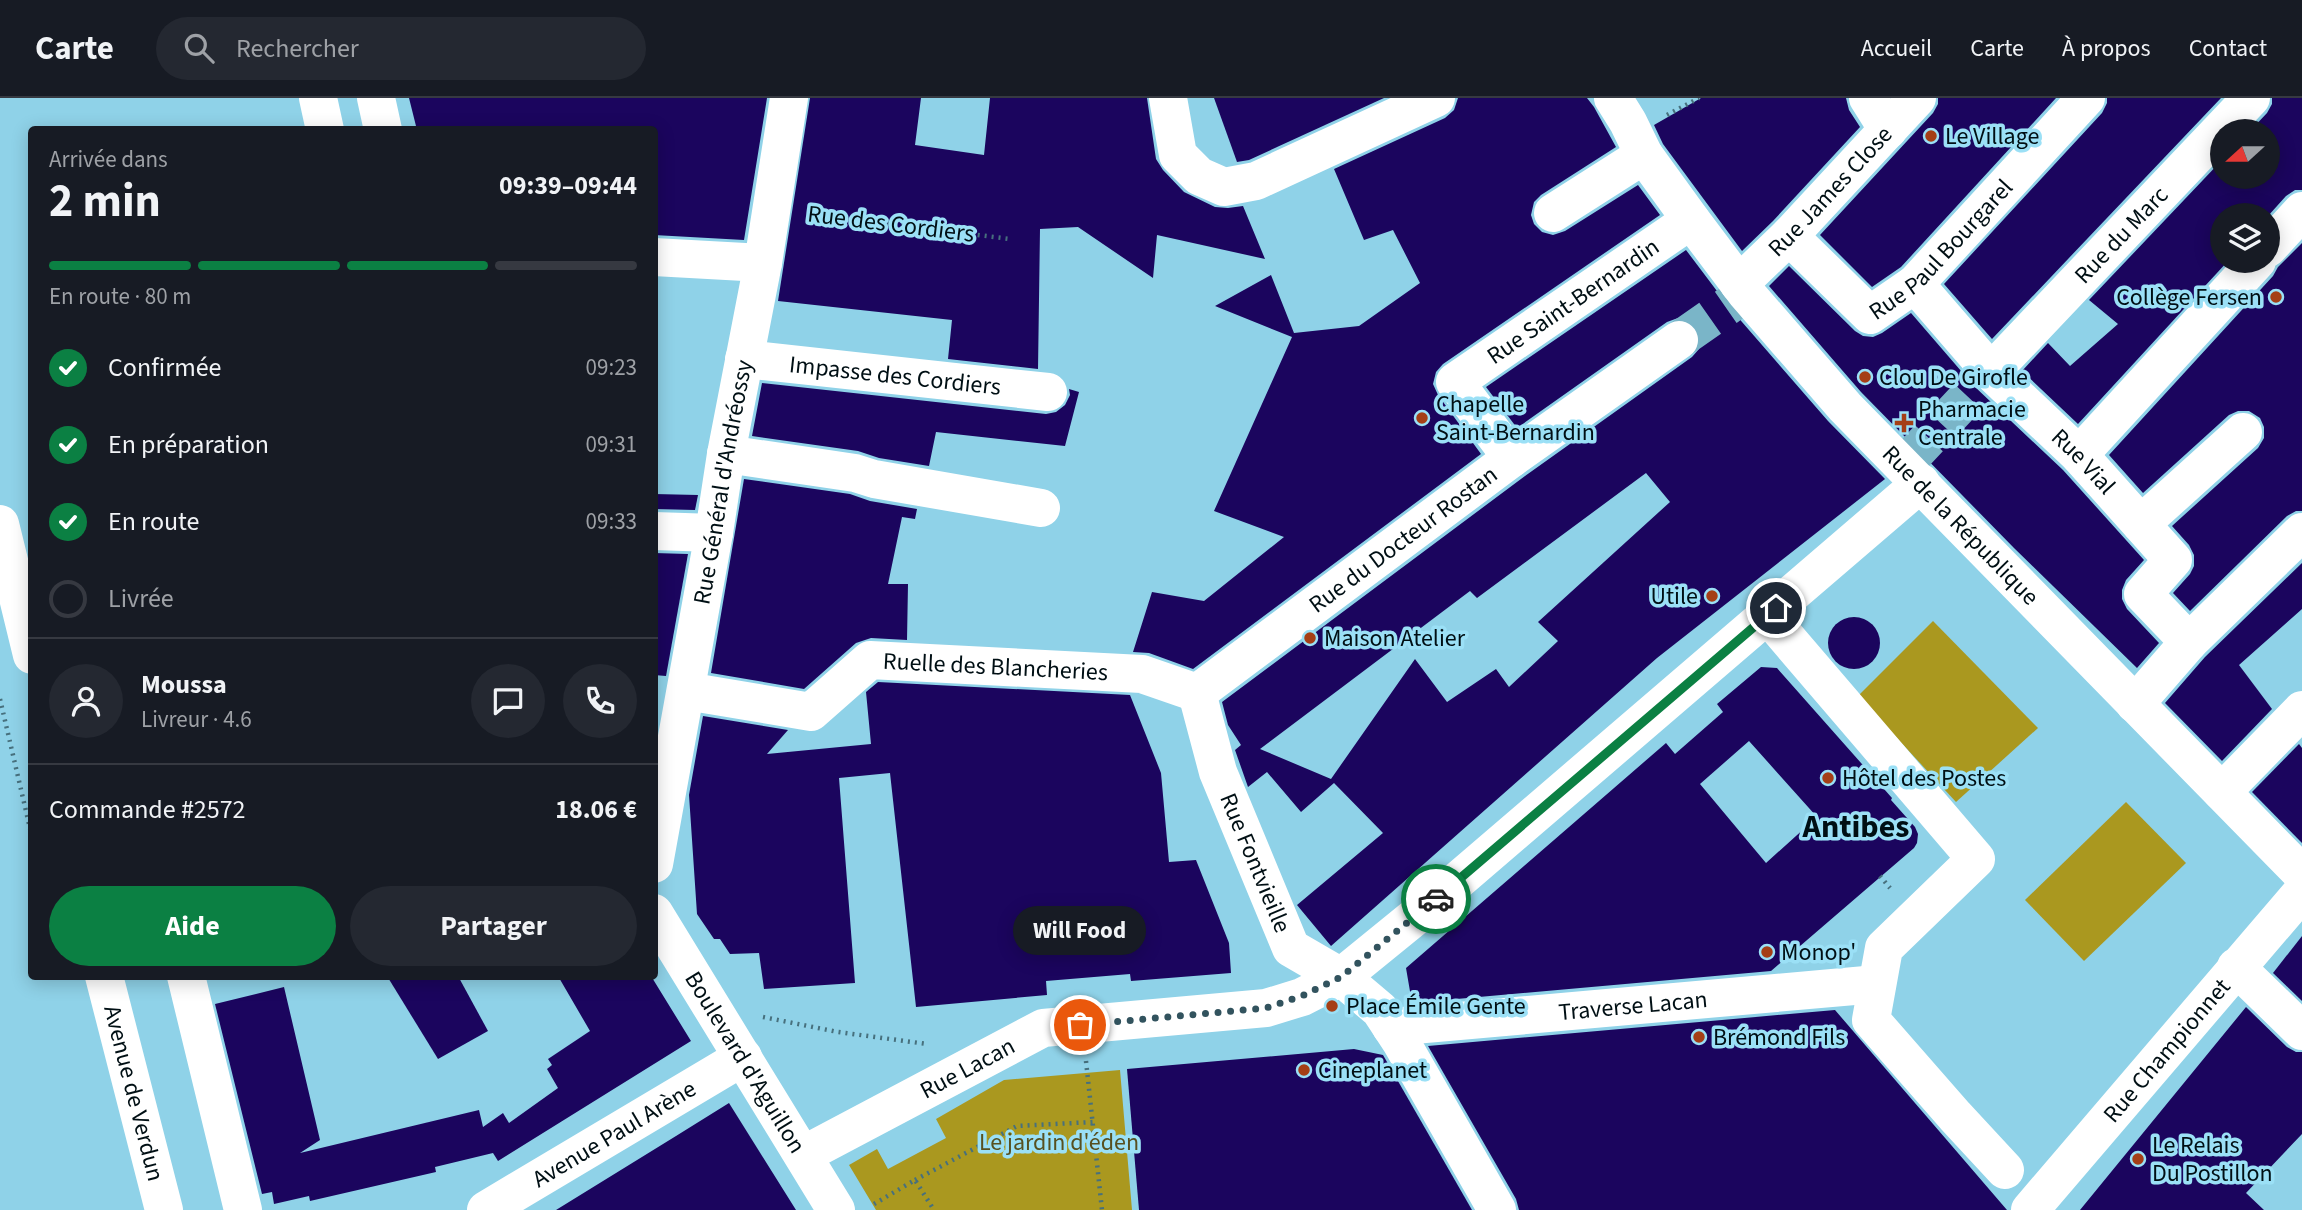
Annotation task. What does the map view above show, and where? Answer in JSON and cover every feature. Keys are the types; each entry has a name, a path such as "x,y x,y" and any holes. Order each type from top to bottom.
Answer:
{"street":[{"path":"318,98 324,126"},
{"path":"376,98 382,126"},
{"name":"Rue Général d'Andréossy","path":"658,842 715,533 726,454 763,263 789,98"},
{"path":"1168,98 1178,155 1199,176 1224,187 1256,181 1436,98"},
{"name":"Rue de la République","path":"1613,98 1644,155 1739,293 1845,407 2302,874"},
{"path":"1868,98 1888,130"},
{"name":"Rue James Close","path":"1739,293 1917,98"},
{"name":"Rue Paul Bourgarel","path":"1789,236 1870,314 1916,284 2086,98"},
{"name":"Rue du Marc","path":"1991,372 2251,98"},
{"path":"1553,213 1644,155"},
{"path":"2280,235 2302,211"},
{"name":"Rue Saint-Bernardin","path":"1512,458 1455,382 1691,220"},
{"path":"658,257 763,263"},
{"path":"2079,454 2245,273"},
{"name":"Rue Vial","path":"1916,284 1991,372 2079,454 2173,560 2143,594 2189,642"},
{"name":"Rue du Docteur Rostan","path":"1197,693 1512,458 1679,340"},
{"name":"Impasse des Cordiers","path":"744,359 1048,392"},
{"path":"2141,524 2243,432"},
{"path":"726,454 855,473 874,479 1041,508"},
{"name":"Rue Lacan","path":"803,1155 1043,1028 1266,1008 1302,996 1341,977 1921,484"},
{"path":"0,524 28,640"},
{"path":"658,531 715,533"},
{"path":"2135,704 2189,642 2302,532"},
{"path":"1772,612 1976,859 1884,948 1871,1020 2005,1170"},
{"name":"Ruelle des Blancheries","path":"686,691 811,712 870,660 1142,674 1197,693"},
{"name":"Rue Fontvieille","path":"1197,693 1218,772 1291,948 1341,977 1380,1010 1497,1210"},
{"path":"2222,792 2302,710"},
{"name":"Rue Championnet","path":"2030,1210 2302,891"},
{"name":"Boulevard d'Aguillon","path":"658,920 836,1210"},
{"path":"2236,967 2302,1031"},
{"name":"Avenue de Verdun","path":"105,980 164,1210"},
{"path":"187,980 243,1210"},
{"name":"Traverse Lacan","path":"1391,1027 1877,984"},
{"name":"Avenue Paul Arène","path":"486,1210 743,1057"}],"path":[{"name":"Rue des Cordiers","path":"772,210 1010,239"},
{"path":"0,699 28,820"},
{"path":"707,998 771,1019 838,1032 939,1045"},
{"path":"1080,1025 1102,1210"},
{"path":"865,1210 1017,1126 1093,1122"},
{"path":"915,1180 934,1210"}],"green space":[{"path":"1933,621 2038,728 1956,802 1858,696"},
{"path":"2126,802 2186,863 2084,961 2025,900"},
{"name":"Le jardin d'éden","path":"1120,1070 1132,1210 876,1210 849,1165 877,1149 888,1169 946,1138 936,1119 1004,1080"}],"building":[{"path":"409,98 767,98 744,240 658,235 658,126 416,126"},
{"path":"810,98 921,98 915,145 984,155 990,98 1147,98 1156,159 1163,170 1184,192 1215,207 1243,206 1265,259 1157,235 1153,278 1078,227 1040,229 1038,369 948,359 952,320 778,301"},
{"path":"1214,98 1384,98 1249,160 1237,162"},
{"path":"1458,98 1587,98 1594,107 1616,147 1534,202 1531,215 1534,224 1542,232 1553,235 1565,231 1638,185 1660,215 1443,364 1436,372 1433,384 1438,395 1481,454 1193,669 1149,653 1133,652 1152,592 1204,601 1284,537 1214,511 1292,337 1215,306 1271,275 1294,333 1359,326 1420,283 1393,230 1364,240 1334,169 1445,118 1454,110"},
{"path":"1701,98 1846,98 1849,110 1860,127 1742,251 1663,144 1654,125"},
{"path":"1938,98 2056,98 1901,267 1872,287 1820,235 1933,113"},
{"path":"2107,98 2221,98 1992,339 1944,284 2102,113"},
{"path":"2272,98 2302,98 2302,190 2295,190 2280,203 2210,203 2210,273 2217,273 2078,424 2022,371 2048,343 2070,366 2118,324 2089,300 2210,173 2210,189 2280,189 2280,119 2261,119 2272,104"},
{"path":"2302,243 2302,511 2287,516 2190,611 2173,593 2190,574 2194,566 2194,555 2172,526 2258,448 2264,438 2264,427 2260,418 2249,411 2238,411 2229,415 2143,493 2109,455 2275,273 2280,273 2280,265"},
{"path":"1686,250 1729,307 1828,421 1885,479 1657,658 1331,946 1297,905 1383,833 1334,783 1301,812 1267,772 1248,787 1235,750 1241,745 1228,725 1222,702 1525,476 1692,357 1699,349 1701,339 1696,327 1689,320 1678,318 1667,322 1517,428 1486,387","holes":["1646,473 1670,502 1538,622 1558,641 1509,687 1496,669 1447,702 1415,659 1331,779 1260,749 1470,591 1477,598"]},
{"path":"1789,266 1863,336 1873,337 1882,333 1911,313 1974,386 2063,470 2144,560 2126,580 2122,599 2127,609 2159,643 2137,668 2014,548 1861,392 1769,286"},
{"path":"762,383 1046,414 1056,412 1065,405 1070,395 1069,389 1079,392 1065,446 936,432 929,466 879,458 858,451 752,436"},
{"path":"744,479 850,494 870,501 917,509 915,519 902,517 888,584 908,584 907,640 871,638 856,643 804,689 711,673"},
{"path":"658,494 698,495 695,510 658,509"},
{"path":"658,553 688,554 666,676 658,675"},
{"path":"2302,563 2302,609 2239,665 2272,709 2222,761 2165,703 2205,657"},
{"path":"1854,617 1864,619 1872,625 1878,633 1878,653 1872,661 1864,667 1854,669 1844,667 1836,661 1830,653 1828,643 1830,633 1836,625 1844,619"},
{"path":"1761,667 1777,668 1915,827 1918,834 1914,848 1771,971 1412,1003 1406,968 1666,743 1675,754 1723,712 1717,704","holes":["1749,741 1817,817 1766,863 1700,784"]},
{"path":"878,682 1130,695 1161,773 1169,862 1196,860 1229,943 1231,973 1131,981 1130,974 1046,981 1047,995 916,1007 890,773 839,778 855,983 764,989 759,953 730,954 720,939 714,939 697,914 689,795 703,716 788,730 767,754 871,744 866,692"},
{"path":"2299,744 2302,748 2302,843 2252,792"},
{"path":"2302,936 2302,1001 2273,973"},
{"path":"389,980 460,980 488,1031 438,1059"},
{"path":"560,980 653,980 691,1041 498,1161 493,1153 435,1167 436,1172 310,1201 309,1196 274,1204 272,1192 262,1194 215,1004 284,987 320,1140 300,1153 479,1110 483,1127 503,1113 509,1123 558,1088 547,1069 552,1065 548,1059 590,1031"},
{"path":"2246,1007 2287,1047 2302,1052 2302,1134 2246,1193 2264,1210 2080,1210"},
{"path":"1835,1010 2007,1210 1519,1210 1516,1199 1428,1046"},
{"path":"1354,1049 1383,1055 1472,1210 1139,1210 1127,1069"},
{"path":"729,1103 796,1210 556,1210 676,1136"}],"tunnel":[{"path":"1679,340 1732,303"},
{"path":"1903,466 1991,372"}],"way so far":[{"path":"1080,1025 1266,1008 1302,996 1341,977 1436,899"}],"place":[{"name":"Le Village","path":"1931,136"},
{"name":"Collège Fersen","path":"2276,297"},
{"name":"Clou De Girofle","path":"1865,377"},
{"name":"Chapelle Saint-Bernardin","path":"1422,418"},
{"name":"Pharmacie Centrale","path":"1904,423"},
{"name":"Utile","path":"1712,596"},
{"name":"Maison Atelier","path":"1310,638"},
{"name":"Hôtel des Postes","path":"1828,778"},
{"name":"Monop'","path":"1767,952"},
{"name":"Place Émile Gente","path":"1332,1006"},
{"name":"Will Food","path":"1080,1025"},
{"name":"Brémond Fils","path":"1699,1037"},
{"name":"Cineplanet","path":"1304,1070"},
{"name":"Le Relais Du Postillon","path":"2138,1159"}],"district":[{"name":"Antibes","path":"1856,827"}],"route":[{"path":"1436,899 1776,608"}]}
